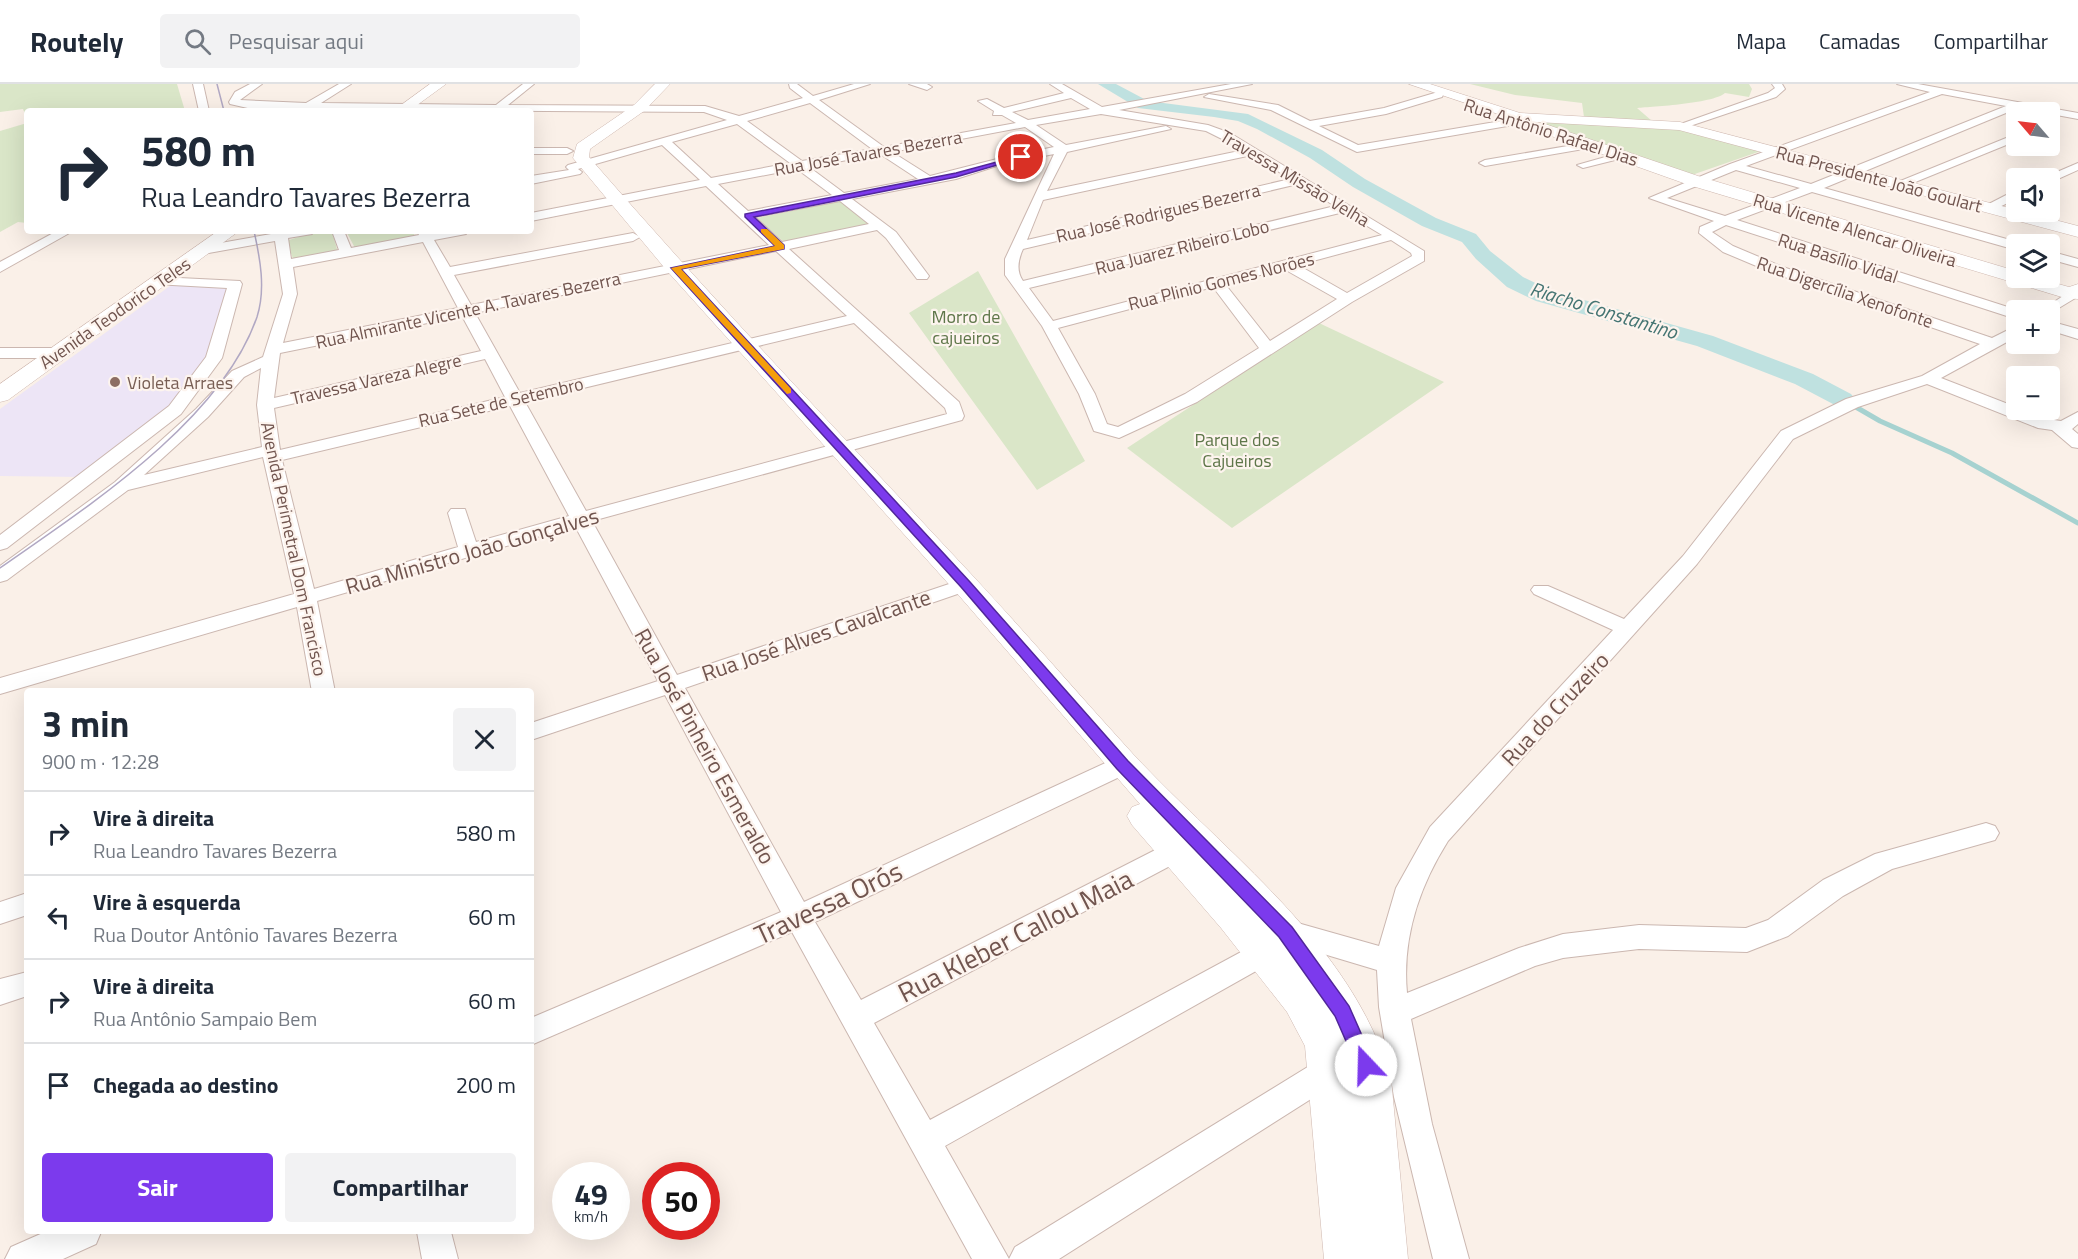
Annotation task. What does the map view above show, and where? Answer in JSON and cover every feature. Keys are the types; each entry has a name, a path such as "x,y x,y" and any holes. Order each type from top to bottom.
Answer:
{"main road":[{"path":"404,108 439,84"},
{"path":"663,84 597,133 583,147 581,158 575,164 829,450 956,588 1115,769 1342,1011 1362,1053 1369,1078 1383,1259"},
{"name":"Rua Antônio Rafael Dias","path":"1406,84 1462,101"},
{"name":"Rua Antônio Rafael Dias","path":"1416,84 1695,181"},
{"name":"Rua Antônio Rafael Dias","path":"1528,122 1680,126"},
{"name":"Rua Presidente João Goulart","path":"1680,126 2078,232"},
{"name":"Rua Vicente Alencar Oliveira","path":"1695,181 2006,274"},
{"path":"609,201 633,237 669,269"},
{"name":"Avenida Teodorico Teles","path":"0,395 226,234"},
{"name":"Rua Vicente Alencar Oliveira","path":"2059,288 2075,292"},
{"path":"1115,769 1176,851 1275,942 1302,999 1316,1022 1326,1045 1330,1070 1349,1259"}],"street":[{"path":"257,84 236,97 233,100 236,105 305,108 346,84"},
{"path":"497,108 529,84"},
{"path":"534,179 575,164 865,84"},
{"path":"914,84 927,87"},
{"name":"Travessa Missão Velha","path":"1055,84 1099,110 1218,132 1417,251 1419,258 1417,261 1347,299"},
{"name":"Rua José Tavares Bezerra","path":"534,216 707,182 1247,84"},
{"path":"1680,126 1772,95 1780,89 1777,84"},
{"path":"1902,84 2007,102"},
{"path":"204,86 204,108"},
{"path":"204,86 213,108"},
{"path":"792,86 881,150 928,180"},
{"path":"1169,87 1184,94 1274,108 1357,149 1528,122"},
{"path":"1695,181 1942,91"},
{"path":"983,116 1074,94"},
{"path":"1306,125 1386,111 1438,95"},
{"path":"512,108 640,100 705,109 739,120 880,226 897,241 921,276"},
{"path":"983,101 1027,124 1063,148"},
{"path":"1724,221 1854,172 2006,109"},
{"path":"2060,112 2075,115"},
{"path":"2060,120 2075,115"},
{"path":"748,215 928,180 1063,148 1185,125"},
{"path":"664,141 707,182 748,215 858,318"},
{"path":"1899,184 2006,141"},
{"path":"1485,163 1591,145"},
{"path":"1063,148 1038,197 1011,269 1020,286 1049,326 1087,394 1100,427 1110,432 1124,432 1191,398 1347,299 1286,264"},
{"path":"534,152 575,164"},
{"path":"1038,197 1252,152"},
{"path":"1583,165 1623,155"},
{"path":"1734,166 2006,243"},
{"path":"2060,174 2078,166"},
{"name":"Rua José Rodrigues Bezerra","path":"1018,246 1299,180"},
{"name":"Rua Basílio Vidal","path":"1695,181 1656,196 1661,201 2006,312"},
{"path":"1987,208 2006,199"},
{"name":"Rua Juarez Ribeiro Lobo","path":"1020,286 1344,207"},
{"name":"Rua Digercília Xenofonte","path":"1724,221 1705,232 1713,240 1757,262 1992,343"},
{"name":"Rua Almirante Vicente A. Tavares Bezerra","path":"0,576 122,486 202,413 238,374 272,355 466,311 880,226"},
{"path":"0,268 62,234"},
{"path":"203,250 279,234"},
{"name":"Avenida Perimetral Dom Francisco","path":"279,234 290,294 272,355 264,405 271,453 306,600 323,688"},
{"path":"339,234 347,253"},
{"path":"286,264 347,253 425,234"},
{"name":"Rua José Pinheiro Esmeraldo","path":"425,234 447,272 488,354 672,684 798,917 991,1259"},
{"name":"Rua Plinio Gomes Norões","path":"1049,326 1393,236"},
{"path":"447,272 633,237"},
{"path":"2060,258 2078,263"},
{"path":"0,544 105,466 175,410 214,358 235,284 159,281"},
{"path":"1216,282 1267,348"},
{"path":"2060,302 2075,292"},
{"name":"Rua Sete de Setembro","path":"271,453 858,318"},
{"name":"Rua Ministro João Gonçalves","path":"0,686 306,600 580,519 829,450 945,421 956,416 953,406 858,318"},
{"path":"2060,328 2078,334"},
{"name":"Rua do Cruzeiro","path":"1451,1259 1410,1105 1395,1012 1392,962 1401,912 1419,868 1438,834 1629,629 1690,560 1776,446 1787,435 1830,416 1850,404 1928,379 2006,336"},
{"path":"0,353 58,353"},
{"name":"Travessa Vareza Alegre","path":"264,405 488,354"},
{"path":"1928,379 2044,424 2058,426 2078,443"},
{"path":"2058,426 2078,417"},
{"path":"122,486 271,453"},
{"path":"458,513 469,552"},
{"name":"Rua José Alves Cavalcante","path":"534,731 956,588"},
{"path":"1541,590 1629,629"},
{"name":"Travessa Orós","path":"534,1031 798,917 1115,769"},
{"path":"1395,1012 1529,956 1563,946 1639,937 1729,941 1747,939 1778,928 1833,888 1884,861 1986,833"},
{"name":"Rua Kleber Callou Maia","path":"855,1018 1176,851"},
{"path":"0,913 24,905"},
{"path":"924,1140 1275,942 1392,962"},
{"path":"0,992 24,985"},
{"path":"1027,1259 1330,1070"},
{"path":"23,1259 79,1234"},
{"path":"434,1234 440,1259"}],"shaded area":[{"name":"Violeta Arraes","path":"234,284 204,366 180,399 82,477 0,476 0,409 170,286"}],"green space":[{"path":"0,84 177,84 184,108 24,108 24,112 23,109 0,112"},
{"path":"1470,84 1749,84 1752,89 1749,97 1725,93 1707,100 1637,108 1652,121 1584,117 1582,103 1515,95"},
{"path":"1543,122 1681,129 1761,151 1689,176 1542,125"},
{"path":"24,124 24,223 18,222 0,232 0,131"},
{"path":"841,201 873,225 785,243 757,218"},
{"path":"308,234 333,234 338,253 294,261 286,241"},
{"path":"348,234 414,234 415,237 355,248"},
{"name":"Morro de cajueiros","path":"978,271 1085,461 1037,490 909,313"},
{"name":"Parque dos Cajueiros","path":"1319,323 1444,382 1232,528 1127,448"}],"waterway":[{"name":"Riacho Constantino","path":"1105,84 1144,105 1242,117 1316,154 1359,183 1429,222 1469,238 1483,255 1515,282 1544,296 1705,341 1804,379 1842,399"},
{"name":"Riacho Constantino","path":"1842,399 1880,421 1952,453 2078,523"}],"tram line":[{"path":"217,84 223,108"},
{"path":"0,568 72,518 148,459 214,392 239,355 260,306 261,274 255,234"}],"slow traffic":[{"path":"764,230 781,247 675,268 787,391"}],"place":[{"name":"Violeta Arraes","path":"115,382"}],"route":[{"path":"1021,157 984,165 956,175 748,215 781,247 675,268 965,585 1123,765 1286,932 1342,1011 1366,1065"}]}
